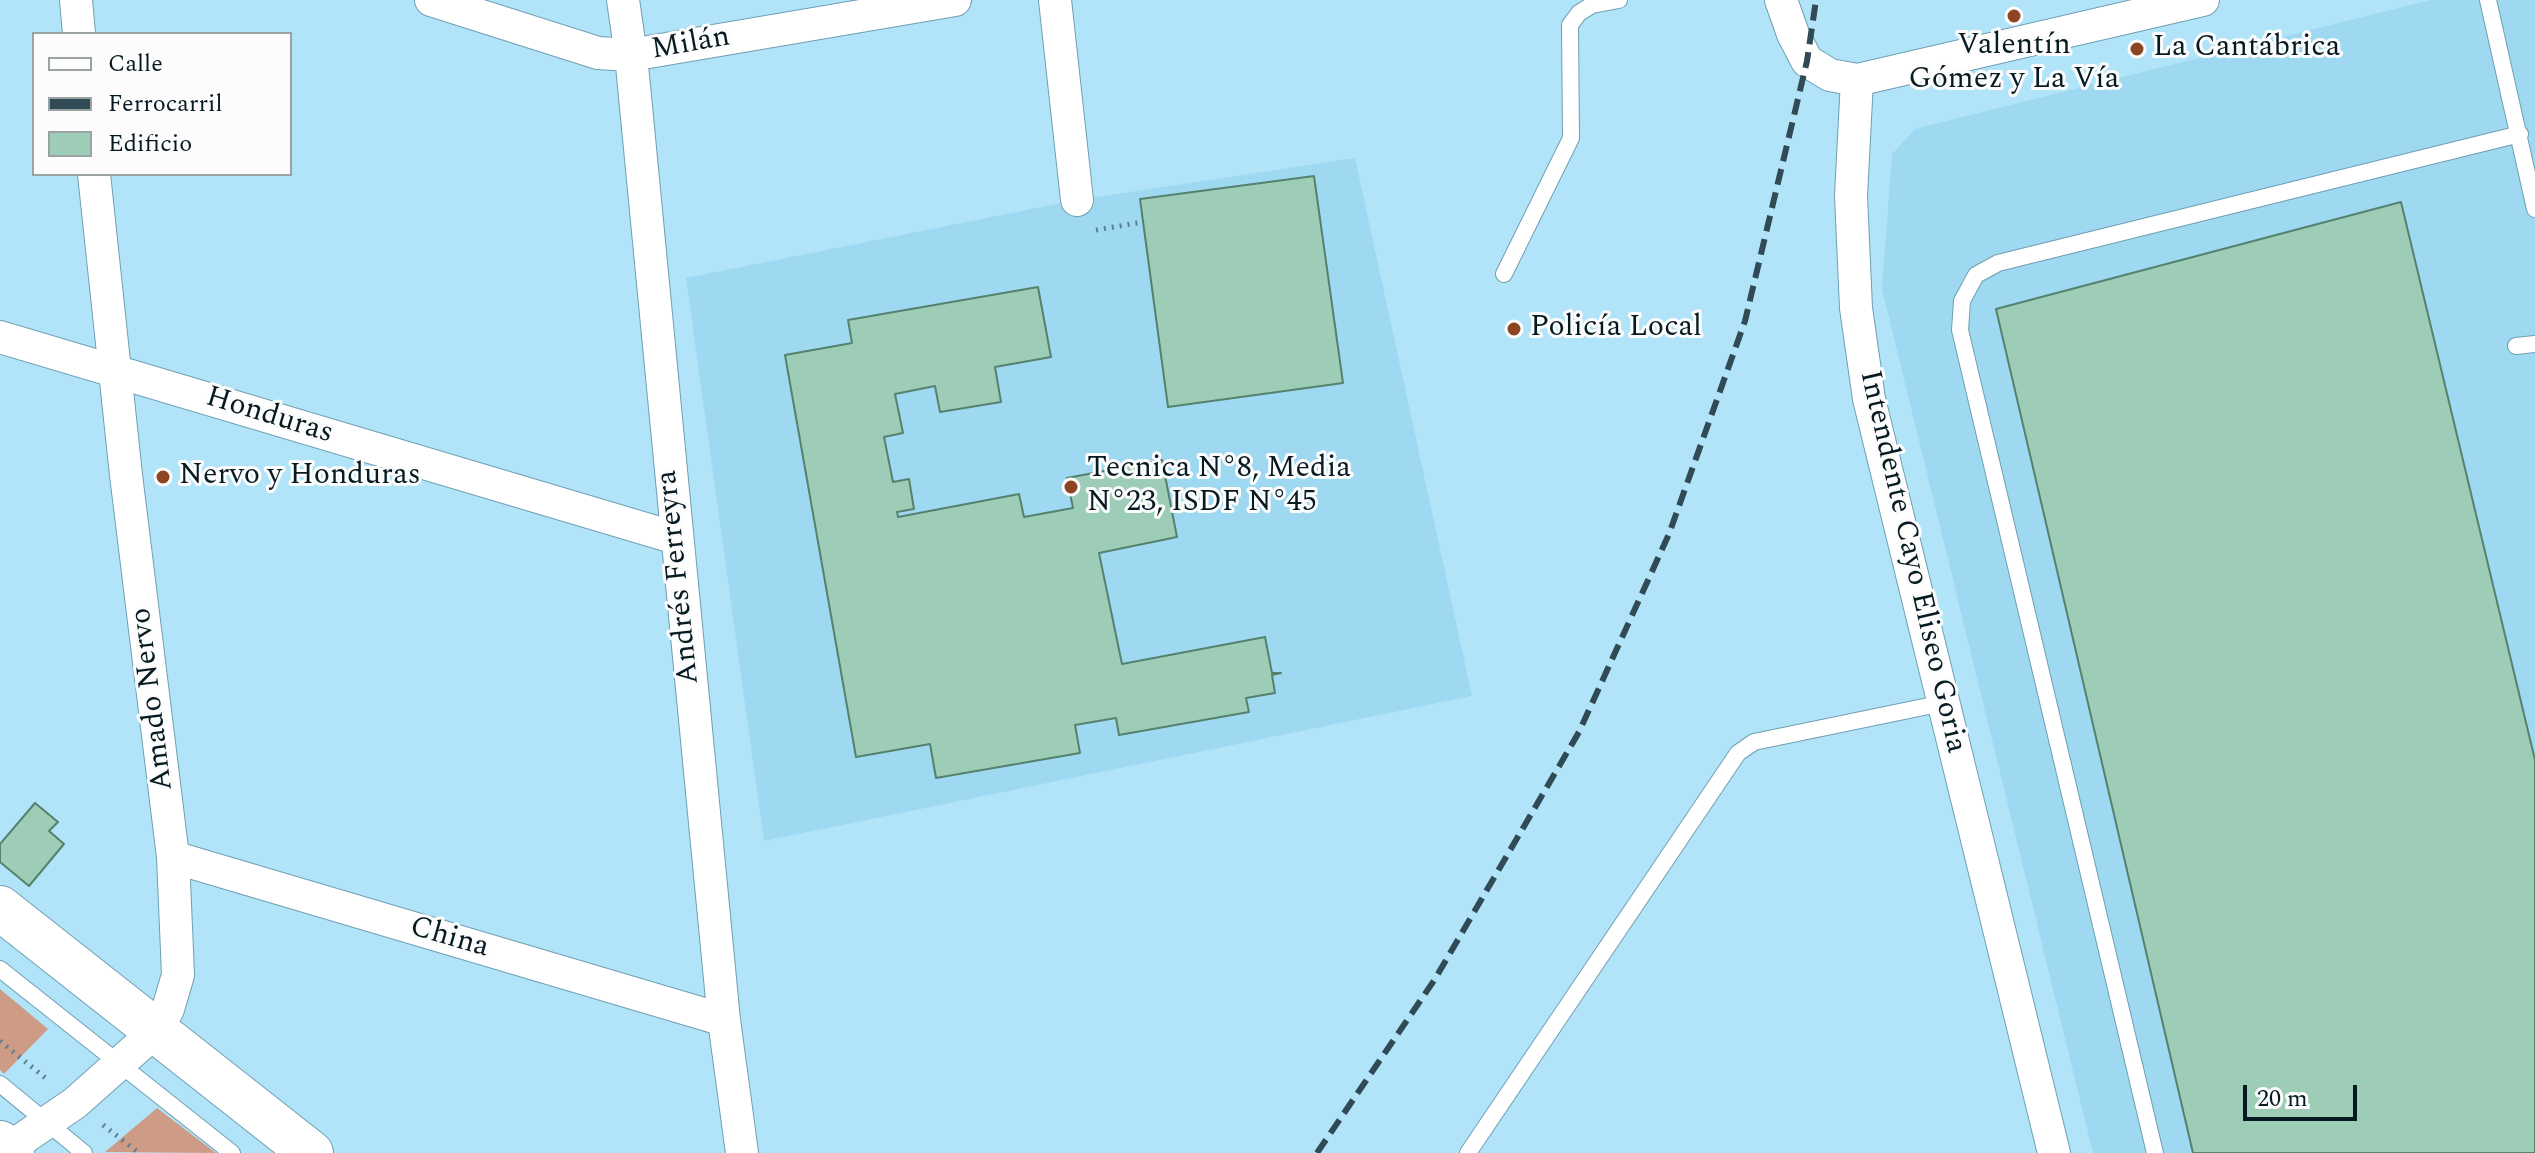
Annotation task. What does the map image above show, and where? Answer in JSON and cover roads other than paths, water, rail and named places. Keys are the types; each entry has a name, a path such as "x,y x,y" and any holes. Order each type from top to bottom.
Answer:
{"main road":[{"path":"0,908 311,1153"}],"street":[{"path":"76,0 79,32"},
{"name":"Milán","path":"431,0 598,53 631,55 955,0"},
{"name":"Andrés Ferreyra","path":"623,0 631,55 724,1020 742,1153"},
{"path":"1055,0 1077,200"},
{"path":"1781,0 1807,61 1830,75 1857,80 2203,0"},
{"name":"Intendente Cayo Eliseo Goria","path":"1857,80 1851,196 1856,308 1867,383 2054,1153"},
{"name":"Amado Nervo","path":"5,1150 75,1103 156,1031 168,1009 178,975 173,857 94,176"},
{"name":"Honduras","path":"0,337 676,538"},
{"name":"China","path":"173,857 724,1020"}],"lane":[{"path":"1504,274 1571,138 1570,25 1579,13 1592,5 1619,0"},
{"path":"2488,0 2535,209"},
{"path":"2155,1153 1960,330 1962,301 1976,275 1998,263 2520,134"},
{"path":"2516,346 2535,344"},
{"path":"1468,1153 1738,753 1754,742 1943,703"},
{"path":"0,969 232,1153"},
{"path":"0,1084 84,1153"}],"railway":[{"path":"1317,1153 1435,979 1579,732 1669,534 1745,321 1807,61 1816,0"}],"place":[{"name":"Valentín Gómez y La Vía","path":"2014,16"},
{"name":"La Cantábrica","path":"2137,49"},
{"name":"Policía Local","path":"1514,329"},
{"name":"Nervo y Honduras","path":"163,477"},
{"name":"Tecnica N°8, Media N°23, ISDF N°45","path":"1071,487"}]}
